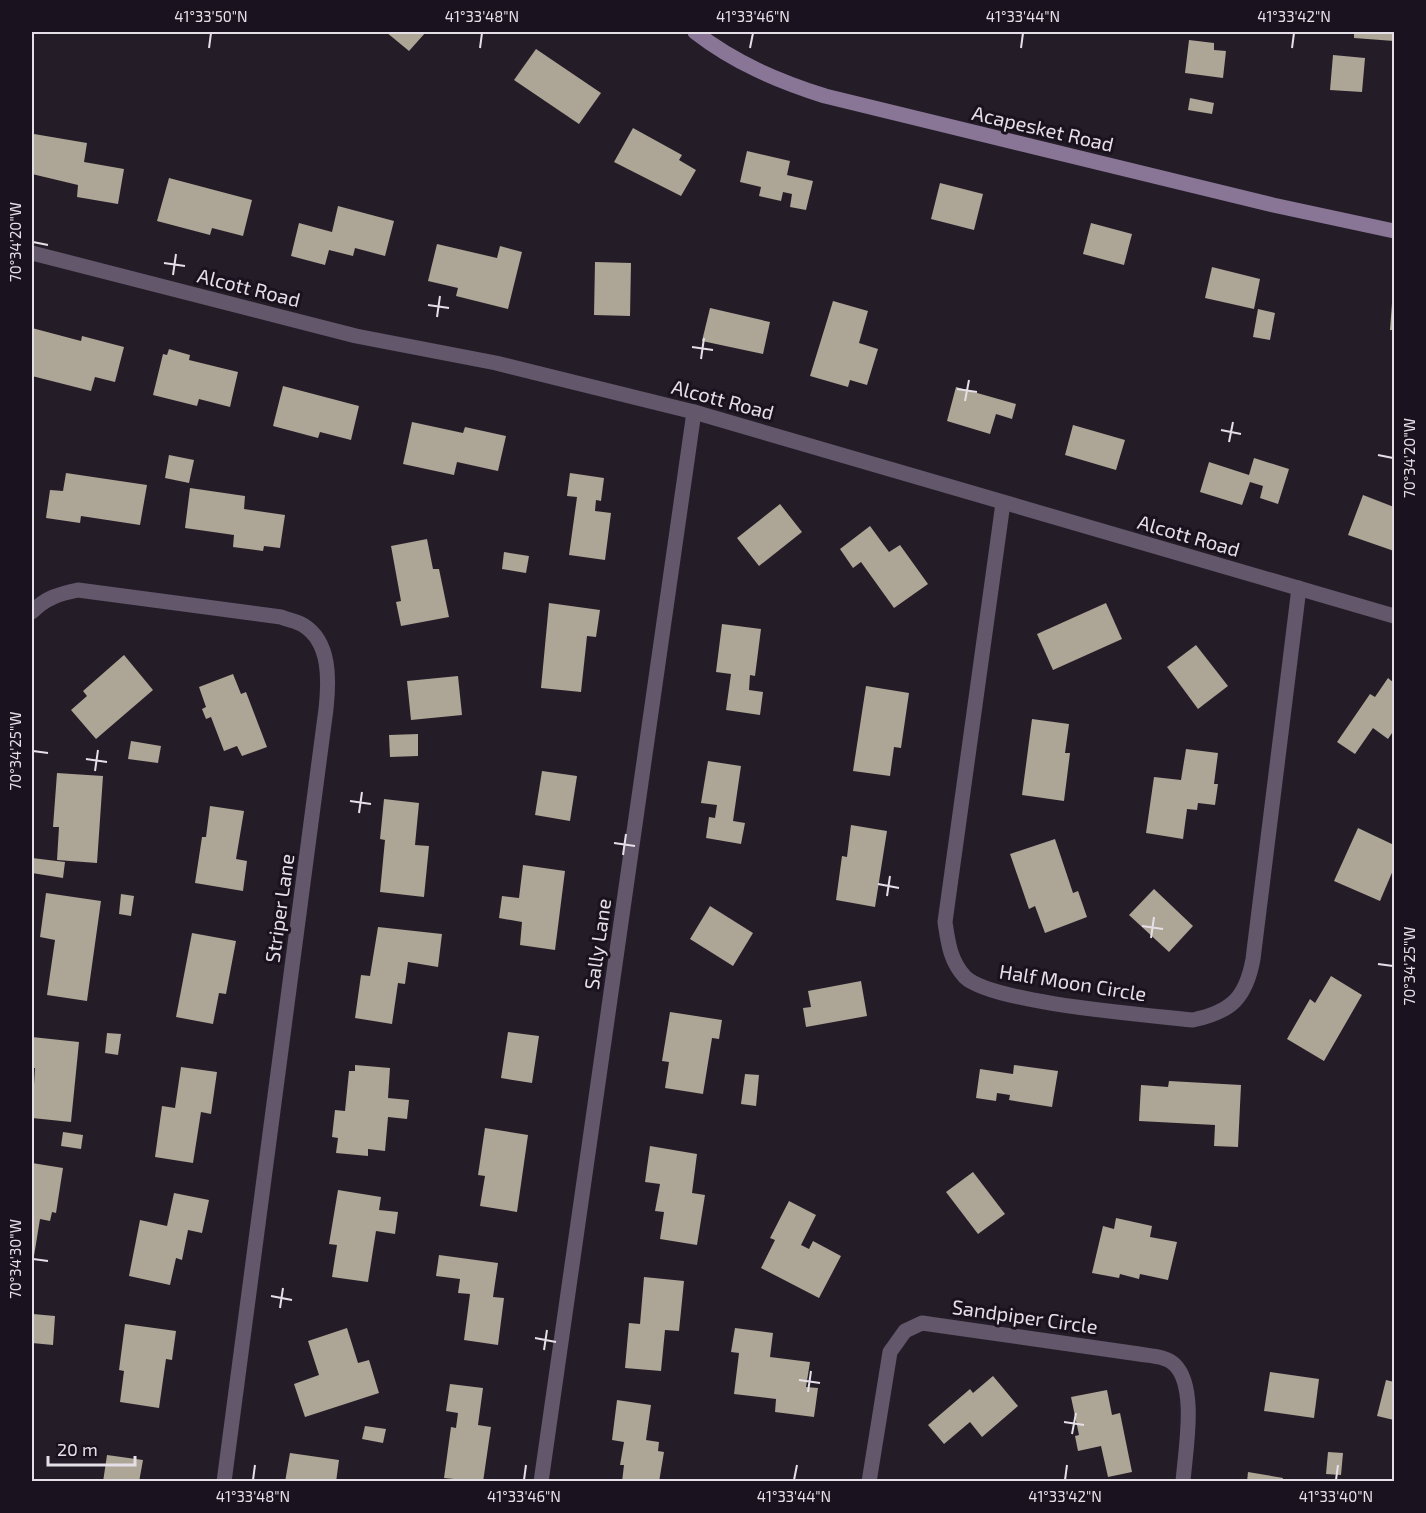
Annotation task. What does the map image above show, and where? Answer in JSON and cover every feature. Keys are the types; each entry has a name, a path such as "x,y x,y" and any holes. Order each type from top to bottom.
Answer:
{"main road":[{"name":"Acapesket Road","path":"695,32 713,46 769,77 825,96 1326,218 1395,231"}],"street":[{"name":"Alcott Road","path":"32,253 356,336 496,363 694,412 1395,616"},
{"name":"Sally Lane","path":"541,1482 694,412"},
{"name":"Half Moon Circle","path":"1003,503 945,922 953,960 966,978 1005,996 1193,1020 1213,1016 1232,1005 1248,981 1252,959 1299,588"},
{"name":"Striper Lane","path":"32,612 41,602 58,594 78,590 281,617 304,626 320,644 327,663 326,709 224,1482"},
{"name":"Sandpiper Circle","path":"869,1482 890,1352 905,1331 921,1323 1139,1354 1162,1358 1175,1365 1186,1385 1188,1409 1183,1482"}],"building":[{"path":"386,32 426,32 409,51"},
{"path":"1354,32 1394,32 1394,41 1354,38"},
{"path":"1189,40 1214,43 1214,50 1226,51 1223,78 1185,73"},
{"path":"536,49 601,93 579,124 514,80"},
{"path":"1333,55 1365,58 1362,92 1330,90"},
{"path":"1190,98 1214,103 1212,114 1188,110"},
{"path":"633,128 682,155 679,160 696,170 681,196 614,162"},
{"path":"34,134 87,143 84,162 124,169 118,204 77,197 78,185 32,174"},
{"path":"747,151 790,161 787,175 813,181 806,210 790,207 792,194 783,192 781,201 759,196 761,187 740,182"},
{"path":"169,178 252,200 243,236 212,228 210,235 157,221"},
{"path":"940,183 983,194 974,230 931,219"},
{"path":"338,206 394,221 385,256 355,248 353,256 329,250 325,265 291,256 299,223 332,232"},
{"path":"1091,223 1132,234 1124,265 1083,254"},
{"path":"437,244 497,258 500,246 522,252 508,309 456,296 458,288 428,281"},
{"path":"595,262 631,263 630,316 594,315"},
{"path":"1212,267 1260,279 1254,309 1205,298"},
{"path":"1393,290 1394,330 1390,330"},
{"path":"833,301 868,311 859,343 878,349 867,385 850,380 848,387 810,376"},
{"path":"710,308 770,322 763,354 702,341"},
{"path":"1258,309 1275,313 1270,340 1253,337"},
{"path":"32,328 81,341 82,336 124,347 115,382 95,377 91,391 32,376"},
{"path":"169,349 190,355 189,360 238,372 230,407 199,399 197,406 153,395 163,354 167,355"},
{"path":"283,386 359,406 351,440 320,432 318,438 273,426"},
{"path":"956,387 1016,404 1012,419 996,414 990,434 947,421"},
{"path":"412,422 463,433 465,427 506,436 498,471 457,462 454,475 403,464"},
{"path":"1073,425 1125,440 1116,470 1065,455"},
{"path":"169,455 194,460 189,483 165,478"},
{"path":"1254,458 1289,469 1278,504 1260,498 1263,486 1250,482 1242,505 1200,492 1209,462 1249,475"},
{"path":"66,473 147,485 140,525 81,516 80,523 46,518 50,490 63,491"},
{"path":"570,473 604,478 601,501 596,500 595,511 611,513 605,560 569,555 577,497 567,496"},
{"path":"190,488 245,496 244,509 285,515 280,548 264,546 263,551 233,547 234,535 185,528"},
{"path":"1363,495 1394,507 1394,551 1348,535"},
{"path":"780,504 802,532 759,566 737,538"},
{"path":"870,526 889,552 900,545 928,584 894,608 861,562 853,568 840,549"},
{"path":"427,539 433,569 439,569 449,617 401,626 396,602 401,601 391,546"},
{"path":"504,552 529,556 526,573 502,569"},
{"path":"549,603 600,610 596,637 587,636 581,692 541,688"},
{"path":"1106,603 1122,639 1053,670 1037,634"},
{"path":"722,624 761,629 755,676 750,675 749,690 763,692 760,715 726,710 731,674 716,672"},
{"path":"1196,645 1228,686 1198,709 1167,667"},
{"path":"124,655 153,690 96,739 71,710 87,696 83,691"},
{"path":"233,674 241,694 246,692 267,747 242,756 237,746 224,751 211,717 206,719 202,709 206,707 199,687"},
{"path":"458,676 462,715 411,720 407,681"},
{"path":"1388,678 1394,683 1394,730 1388,739 1373,728 1355,754 1337,742 1370,694 1375,697"},
{"path":"866,686 909,693 901,748 894,747 890,776 853,771"},
{"path":"1032,719 1069,724 1065,753 1070,753 1064,801 1022,795"},
{"path":"418,734 418,756 390,757 389,735"},
{"path":"131,741 161,746 158,763 128,759"},
{"path":"1186,749 1218,753 1214,784 1218,784 1215,805 1198,803 1197,810 1187,809 1183,839 1146,833 1154,777 1181,780"},
{"path":"708,761 741,766 733,821 745,823 741,844 706,838 709,817 715,818 717,805 701,803"},
{"path":"542,771 577,776 570,821 535,815"},
{"path":"57,773 103,776 97,863 57,860 59,827 53,827"},
{"path":"384,799 419,803 415,845 429,846 424,897 380,892 385,840 380,839"},
{"path":"210,806 244,811 236,859 247,861 243,891 195,883 202,837 206,837"},
{"path":"851,825 887,831 875,907 836,900 842,856 847,857"},
{"path":"1358,828 1394,845 1394,868 1380,901 1334,881"},
{"path":"1055,839 1073,893 1078,891 1087,917 1045,933 1035,906 1029,909 1010,854"},
{"path":"32,858 65,862 63,878 32,873"},
{"path":"523,865 565,871 555,950 520,945 522,922 499,918 502,896 519,898"},
{"path":"1154,889 1193,926 1169,952 1129,915"},
{"path":"46,893 101,901 87,1001 47,995 55,940 40,937"},
{"path":"121,894 134,896 131,916 119,914"},
{"path":"710,906 753,933 733,966 690,939"},
{"path":"378,927 442,934 438,967 408,962 405,984 398,983 392,1024 355,1018 361,975 370,976"},
{"path":"192,933 236,941 226,994 219,993 213,1024 176,1017"},
{"path":"1331,976 1362,995 1324,1061 1287,1039 1310,999 1315,1003"},
{"path":"861,981 867,1016 806,1027 803,1008 811,1007 808,991"},
{"path":"670,1012 722,1020 719,1039 712,1038 703,1094 665,1088 669,1062 662,1061"},
{"path":"508,1032 539,1036 532,1083 501,1078"},
{"path":"107,1033 121,1034 118,1055 105,1053"},
{"path":"32,1037 79,1042 71,1122 32,1118 35,1068 32,1068"},
{"path":"355,1065 390,1068 388,1098 409,1100 407,1119 388,1117 385,1151 368,1149 368,1156 336,1153 338,1138 332,1137 335,1110 345,1111 349,1071 355,1071"},
{"path":"1014,1065 1058,1071 1052,1107 1009,1100 1010,1095 997,1093 996,1101 976,1098 980,1069 1013,1074"},
{"path":"181,1067 217,1072 211,1114 201,1112 193,1163 155,1157 162,1106 175,1108"},
{"path":"745,1074 759,1075 756,1106 741,1104"},
{"path":"1169,1081 1241,1085 1238,1147 1214,1146 1215,1125 1139,1121 1141,1085 1168,1087"},
{"path":"485,1128 528,1135 517,1212 480,1206 485,1176 478,1175"},
{"path":"63,1132 83,1135 81,1149 61,1146"},
{"path":"650,1146 697,1154 692,1193 705,1195 697,1245 660,1239 664,1212 655,1211 660,1184 645,1182"},
{"path":"32,1163 63,1168 56,1213 52,1212 50,1221 40,1219 33,1262"},
{"path":"973,1172 1005,1214 978,1234 946,1192"},
{"path":"338,1190 381,1197 379,1210 398,1212 395,1234 376,1231 368,1282 332,1277 337,1245 329,1244"},
{"path":"174,1193 209,1200 202,1233 188,1230 182,1260 176,1258 170,1285 129,1276 140,1220 167,1226"},
{"path":"789,1201 816,1215 801,1245 809,1249 813,1241 841,1256 819,1298 761,1268 775,1240 770,1238"},
{"path":"1116,1218 1152,1226 1150,1237 1177,1242 1168,1280 1140,1274 1139,1279 1120,1274 1119,1278 1092,1273 1103,1226 1114,1229"},
{"path":"439,1255 498,1263 493,1297 504,1298 498,1345 464,1340 470,1294 458,1293 460,1279 436,1276"},
{"path":"644,1277 684,1281 679,1331 665,1330 661,1371 625,1368 629,1323 640,1324"},
{"path":"32,1301 34,1301 33,1314 55,1316 53,1345 32,1343"},
{"path":"125,1324 176,1331 172,1360 166,1359 159,1408 120,1402 124,1371 119,1370"},
{"path":"347,1328 358,1363 369,1360 379,1393 305,1417 294,1384 319,1375 308,1341"},
{"path":"735,1328 773,1333 770,1357 810,1362 806,1387 818,1388 814,1417 775,1412 776,1399 734,1394 739,1353 731,1352"},
{"path":"1270,1372 1319,1379 1314,1418 1264,1411"},
{"path":"993,1376 1018,1406 982,1437 970,1422 944,1444 928,1425 970,1389 973,1393"},
{"path":"1386,1380 1394,1382 1394,1420 1377,1416"},
{"path":"450,1384 483,1388 478,1425 491,1427 483,1482 444,1478 451,1427 456,1428 458,1413 446,1411"},
{"path":"1107,1390 1112,1415 1120,1413 1132,1472 1108,1477 1101,1446 1078,1451 1075,1436 1079,1435 1071,1397"},
{"path":"617,1400 651,1405 646,1440 659,1442 658,1451 664,1452 659,1482 622,1482 624,1465 620,1465 624,1442 612,1440"},
{"path":"365,1426 386,1429 383,1443 362,1439"},
{"path":"1328,1452 1343,1453 1341,1475 1326,1474"},
{"path":"290,1453 339,1460 336,1482 285,1482"},
{"path":"107,1455 143,1460 139,1482 103,1482"},
{"path":"1248,1472 1283,1478 1282,1482 1247,1482"}]}
